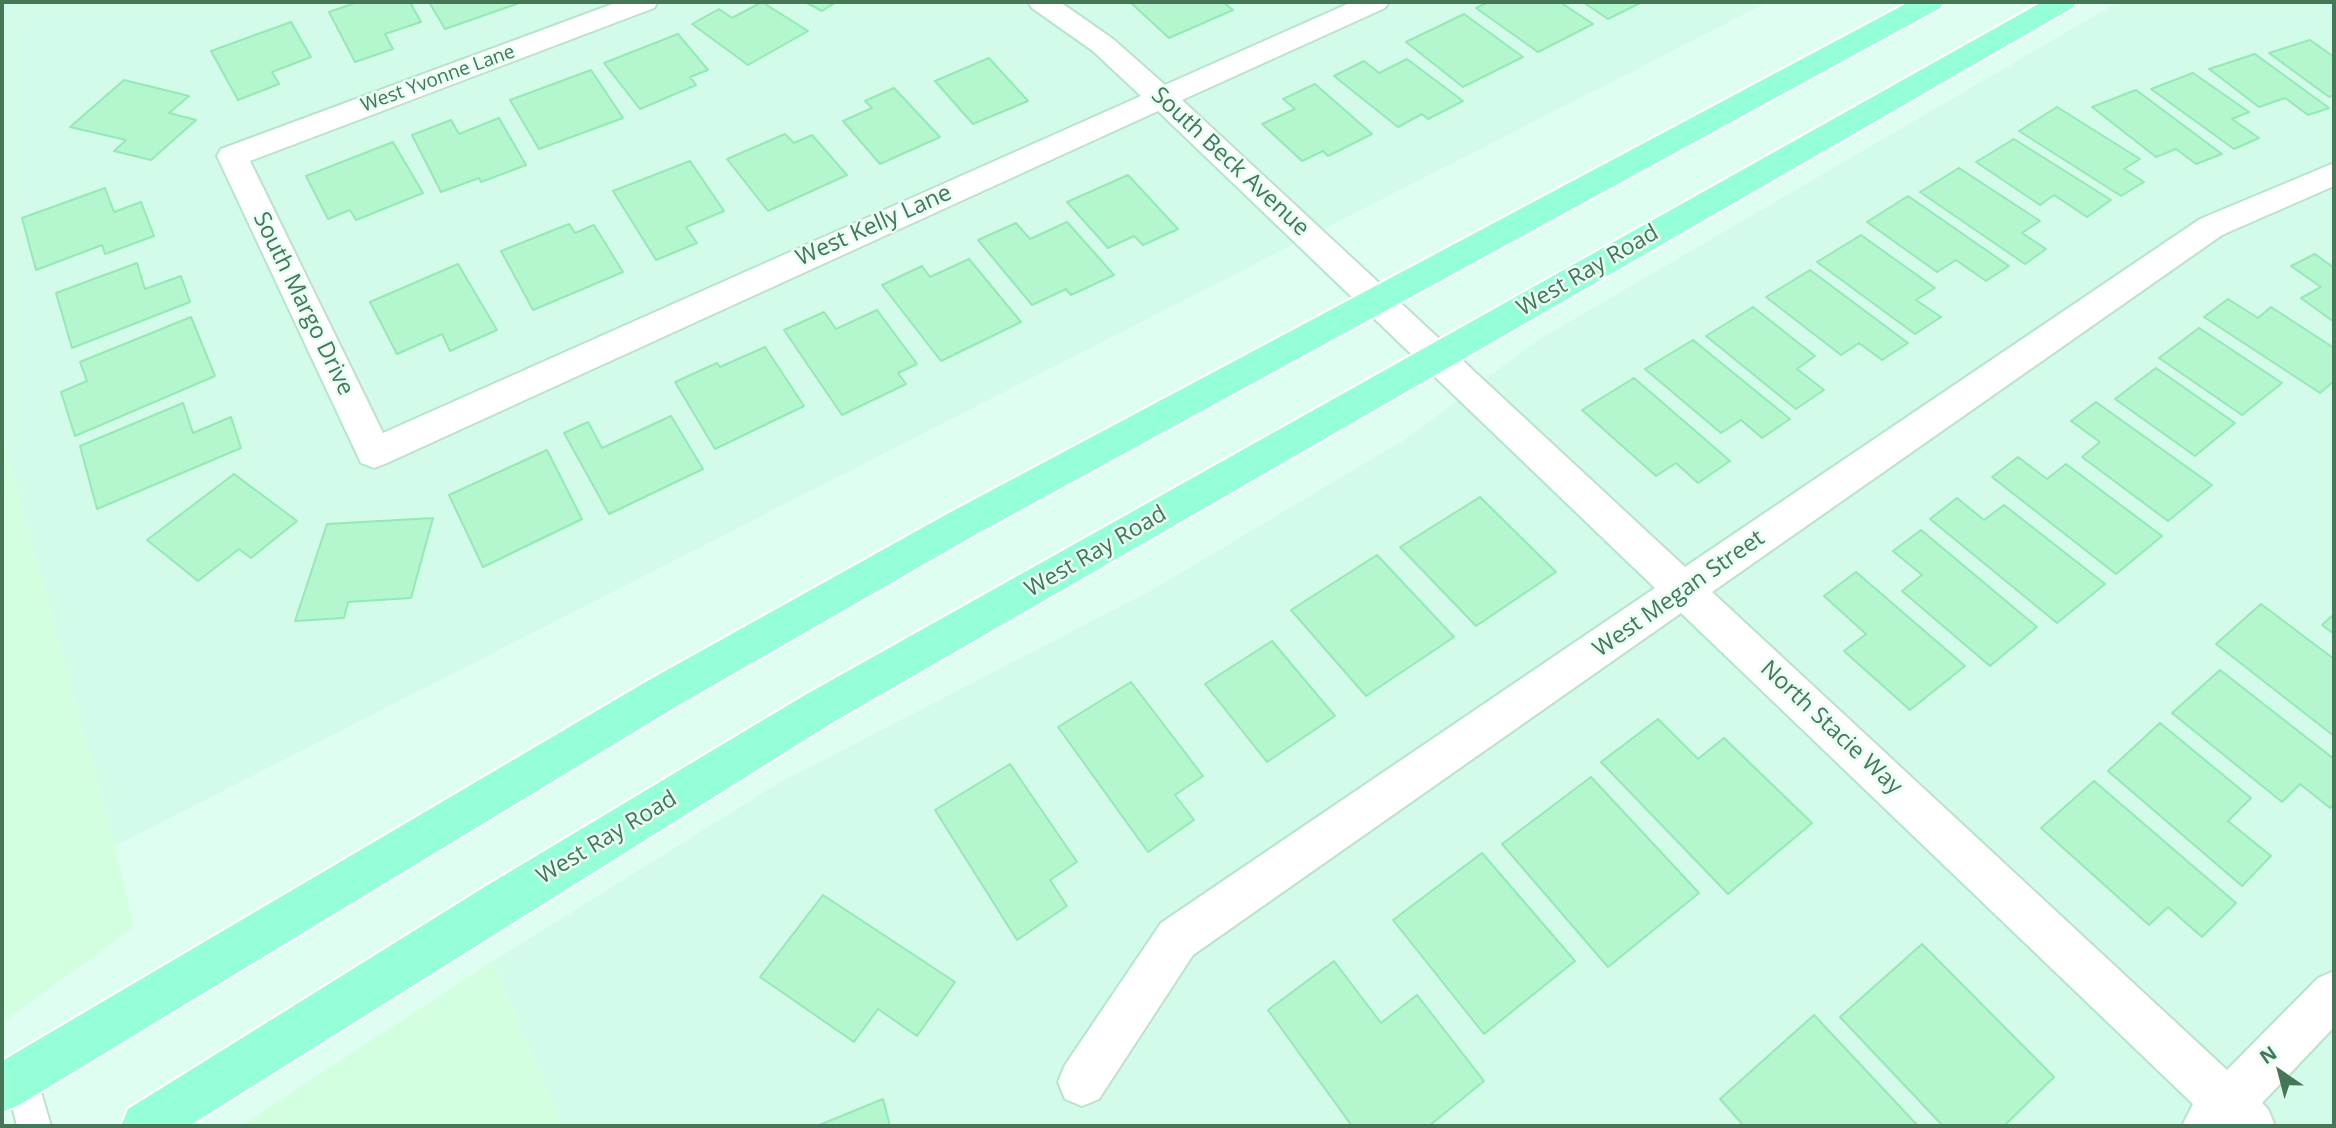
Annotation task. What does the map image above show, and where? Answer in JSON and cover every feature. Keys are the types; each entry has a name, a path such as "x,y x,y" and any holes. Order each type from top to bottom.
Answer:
{"main road":[{"path":"11,1083 663,693 960,525 1930,2"},
{"name":"West Ray Road","path":"145,1126 820,708 1423,344 2062,2"}],"street":[{"name":"West Yvonne Lane","path":"232,156 644,2"},
{"name":"South Beck Avenue","path":"1042,2 1103,44 1423,344"},
{"name":"West Kelly Lane","path":"374,453 1376,2"},
{"name":"South Margo Drive","path":"232,156 374,453"},
{"name":"West Megan Street","path":"1082,1082 1177,939 2211,227 2334,174"},
{"name":"North Stacie Way","path":"1423,344 1684,590 2228,1118"},
{"path":"2228,1118 2334,994"}],"lane":[{"path":"11,1083 34,1126"}],"shaded area":[{"path":"2,2 1768,2 115,846 2,436"},
{"path":"2118,2 2334,2 2334,1126 562,1126 493,961 779,783 1152,590 1402,441 1540,339"},
{"path":"2,436 115,846 134,927 2,1023"},
{"path":"493,961 562,1126 240,1126"}],"building":[{"path":"358,2 410,2 421,22 385,34 393,49 355,62 329,12"},
{"path":"429,2 522,2 445,29"},
{"path":"762,2 808,31 748,65 692,24 719,9 732,18"},
{"path":"805,2 836,2 822,11"},
{"path":"1130,2 1223,2 1233,10 1169,38"},
{"path":"1489,2 1560,2 1593,24 1538,52 1476,8"},
{"path":"1583,2 1642,2 1608,19"},
{"path":"1464,14 1523,57 1463,87 1406,42"},
{"path":"291,22 311,57 272,72 279,84 238,100 211,51"},
{"path":"678,34 708,70 690,77 696,85 640,109 604,63"},
{"path":"2310,40 2334,57 2334,95 2329,97 2269,53"},
{"path":"2255,54 2329,108 2308,115 2285,98 2259,107 2209,69"},
{"path":"989,58 1028,101 973,124 935,81"},
{"path":"1407,59 1463,101 1428,119 1422,114 1398,127 1334,76 1364,61 1379,73"},
{"path":"591,70 623,118 539,149 510,100"},
{"path":"2193,73 2249,112 2232,119 2259,138 2234,149 2151,89"},
{"path":"124,80 189,96 169,113 196,120 151,160 114,151 126,140 70,127"},
{"path":"1315,84 1372,134 1328,156 1323,151 1302,161 1262,124 1295,109 1283,99"},
{"path":"894,88 940,137 880,164 843,121 872,108 865,101"},
{"path":"2136,90 2222,154 2196,164 2176,149 2156,157 2092,107"},
{"path":"2057,107 2140,159 2124,169 2144,182 2121,196 2019,131"},
{"path":"499,118 526,165 481,182 479,178 441,192 412,135 451,120 459,134"},
{"path":"785,134 794,143 812,135 847,175 768,211 727,159"},
{"path":"2014,139 2111,200 2087,217 2054,195 2040,205 1976,162"},
{"path":"393,142 423,193 356,220 350,210 328,219 306,176"},
{"path":"690,161 724,211 686,227 697,243 656,260 613,191"},
{"path":"1959,168 2040,221 2022,233 2046,249 2025,264 1920,192"},
{"path":"1128,175 1178,229 1143,245 1134,236 1108,248 1067,202"},
{"path":"105,188 114,212 141,202 154,236 105,254 102,245 36,270 22,218"},
{"path":"1908,196 2009,266 1986,281 1956,260 1937,272 1867,222"},
{"path":"1067,222 1114,275 1071,295 1066,289 1032,305 978,240 1016,223 1030,239"},
{"path":"569,224 575,233 594,225 623,272 533,310 501,251"},
{"path":"1861,235 1935,288 1916,300 1941,317 1915,334 1817,262"},
{"path":"2315,254 2334,268 2334,322 2301,298 2321,287 2291,266"},
{"path":"969,259 1021,322 941,361 882,285 922,266 930,277"},
{"path":"137,263 145,289 181,276 190,302 72,348 56,293"},
{"path":"458,264 497,330 450,351 442,334 397,354 370,302"},
{"path":"1810,270 1908,343 1882,360 1859,343 1841,355 1766,297"},
{"path":"2228,299 2258,318 2271,307 2334,348 2334,381 2320,393 2204,317"},
{"path":"1753,307 1815,356 1797,369 1824,390 1796,409 1706,336"},
{"path":"877,310 917,364 898,373 906,384 842,415 784,330 824,312 836,329"},
{"path":"191,317 215,376 75,436 61,392 87,381 80,362"},
{"path":"2199,328 2282,383 2242,415 2159,358"},
{"path":"1693,340 1790,419 1762,438 1741,420 1721,433 1645,369"},
{"path":"765,347 804,406 715,449 675,382 717,363 720,367"},
{"path":"2156,368 2235,423 2195,456 2115,399"},
{"path":"1634,378 1730,461 1698,483 1676,463 1656,476 1582,410"},
{"path":"2096,402 2212,485 2168,521 2082,457 2100,442 2071,421"},
{"path":"183,403 193,433 231,417 241,448 97,509 80,446"},
{"path":"671,416 703,469 609,514 564,433 588,422 602,448"},
{"path":"547,450 582,519 483,567 449,495"},
{"path":"2018,457 2047,479 2066,464 2162,536 2116,574 1992,477"},
{"path":"234,474 297,521 251,558 239,549 198,581 147,540"},
{"path":"1480,497 1556,572 1476,626 1400,547"},
{"path":"1957,498 1984,520 2004,505 2105,584 2057,623 1930,519"},
{"path":"433,518 411,598 348,602 344,618 295,621 327,524"},
{"path":"1921,530 2037,627 1990,666 1902,591 1922,575 1893,551"},
{"path":"1377,555 1454,637 1366,696 1291,610"},
{"path":"1856,572 1965,666 1910,710 1844,651 1866,634 1824,596"},
{"path":"2261,604 2334,659 2334,736 2216,644"},
{"path":"2334,614 2334,634 2322,625"},
{"path":"1272,641 1335,716 1267,762 1205,684"},
{"path":"2220,670 2334,759 2334,804 2330,808 2300,784 2282,802 2172,713"},
{"path":"1131,682 1203,776 1175,795 1194,820 1148,852 1058,727"},
{"path":"1658,719 1698,759 1724,738 1812,823 1728,894 1601,762"},
{"path":"2160,723 2251,798 2228,821 2271,856 2242,886 2108,771"},
{"path":"1010,764 1077,862 1050,880 1067,906 1017,940 935,810"},
{"path":"1591,777 1699,893 1608,967 1502,844"},
{"path":"2094,781 2236,903 2202,937 2168,907 2149,925 2041,828"},
{"path":"1482,853 1575,961 1484,1034 1393,920"},
{"path":"823,895 955,982 917,1036 878,1009 854,1042 760,977"},
{"path":"1922,944 2054,1077 2004,1126 1943,1126 1840,1017"},
{"path":"1334,961 1381,1023 1417,995 1484,1081 1429,1126 1352,1126 1268,1010"},
{"path":"1814,1015 1918,1126 1744,1126 1720,1099"},
{"path":"883,1099 890,1126 817,1126"}]}
